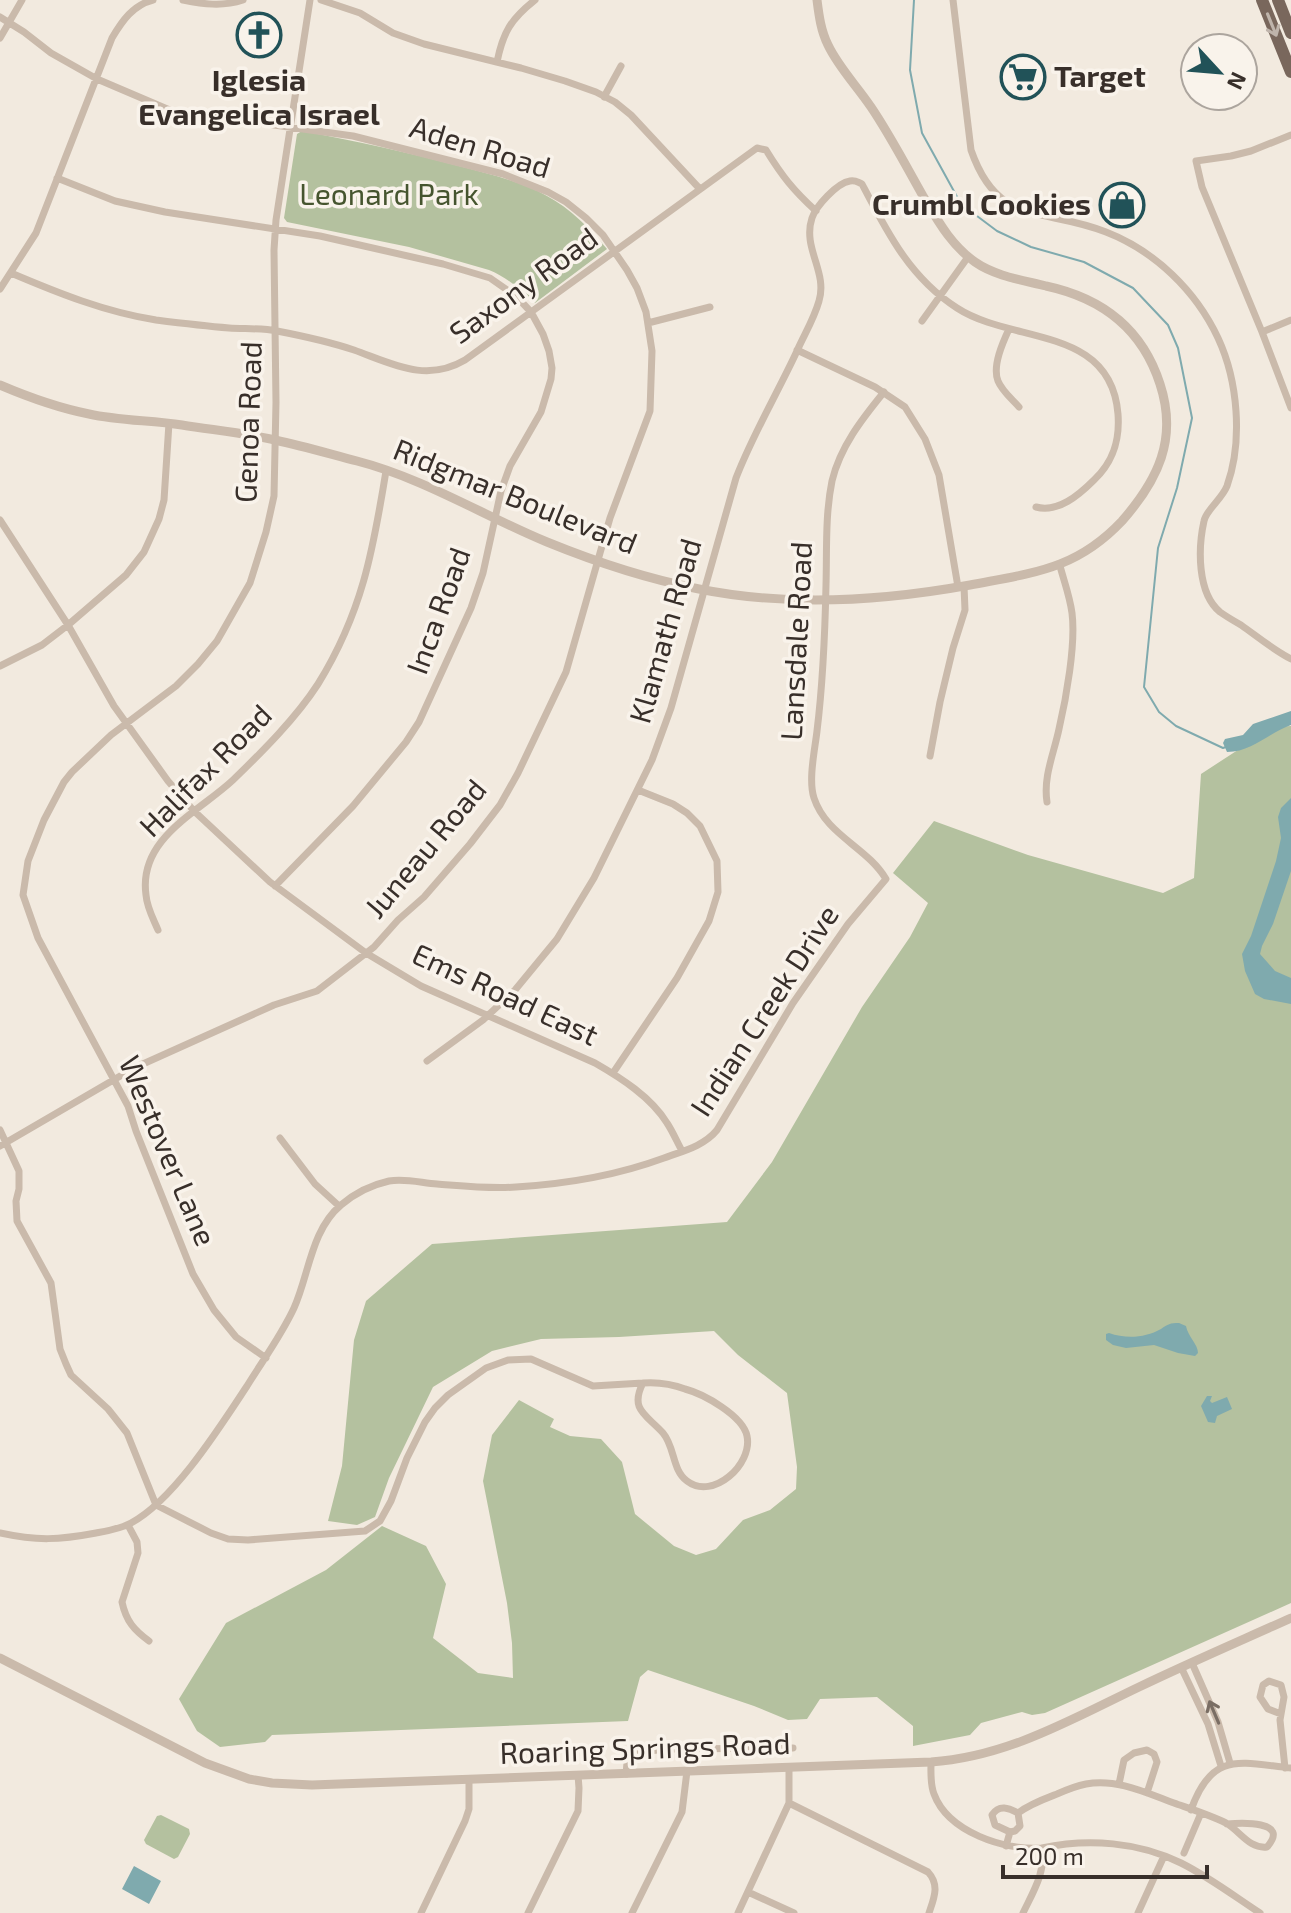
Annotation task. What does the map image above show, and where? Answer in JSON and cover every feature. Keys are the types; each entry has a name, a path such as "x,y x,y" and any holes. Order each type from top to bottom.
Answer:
{"main road":[{"path":"1262,0 1291,72"},
{"path":"1278,0 1291,33"}],"street":[{"path":"0,38 22,0"},
{"path":"0,289 36,233 112,38 130,12 153,0"},
{"path":"183,0 209,5 237,1"},
{"name":"Genoa Road","path":"43,948 23,895 34,843 64,782 111,735 176,686 217,641 250,583 270,519 274,496 275,440 275,229 310,0"},
{"path":"321,0 360,13 393,33 414,41 565,81 615,102 699,188"},
{"path":"497,62 506,31 521,11 535,0"},
{"name":"Ridgmar Boulevard","path":"0,385 93,415 169,423 275,440 369,464 598,561 704,590 752,596 884,598 1060,566 1106,536 1137,503 1149,486 1162,457 1167,414 1162,390 1145,350 1130,330 1099,304 1081,295 986,269 968,257 946,234 870,105 831,52 823,33 817,0"},
{"path":"953,0 971,150 978,171 993,192 1010,206 1107,232 1146,254 1172,274 1202,309 1218,339 1228,364 1236,432 1226,488 1204,517 1200,572 1218,611 1291,659"},
{"name":"Aden Road","path":"0,17 51,53 97,79 172,111 353,136 503,174 566,202 603,235 614,251"},
{"path":"604,97 621,66"},
{"path":"1291,135 1251,151 1196,161 1202,187 1291,408"},
{"name":"Saxony Road","path":"11,273 62,295 125,314 230,328 275,330 426,372 454,366 750,151 766,150 793,190 816,211"},
{"path":"57,178 115,201 165,212 320,236 443,264 490,278 517,297 531,312"},
{"path":"816,211 825,199 848,181 862,184 895,246 909,266 940,296 980,320 1069,345 1097,365 1107,379 1118,407 1115,452 1108,465 1081,492 1046,510 1036,507"},
{"name":"Klamath Road","path":"427,1061 488,1016 515,990 557,939 594,878 652,760 671,708 736,478 819,302 822,281 810,248 810,229 816,211"},
{"name":"Juneau Road","path":"3,1144 134,1068 274,1005 317,991 366,953 424,897 500,805 566,672 610,518 650,411 652,351 648,323 637,288 614,251"},
{"path":"922,321 968,257"},
{"path":"648,323 710,307"},
{"name":"Inca Road","path":"275,886 353,806 406,742 419,722 471,608 483,573 501,491 510,466 541,412 551,379 549,351 531,312"},
{"path":"1262,332 1291,320"},
{"path":"1009,329 1002,344 997,380 1019,407"},
{"path":"797,350 884,392 905,407 925,439 939,475 965,610 943,688 930,756"},
{"name":"Lansdale Road","path":"884,392 849,439 833,480 828,513 823,683 813,766 814,797 822,814 874,861 886,879"},
{"path":"0,666 42,645 68,625 126,575 144,552 164,500 169,423"},
{"name":"Halifax Road","path":"158,930 146,897 145,884 152,858 164,837 232,781 296,713 317,684 356,609 373,548 386,471"},
{"name":"Ems Road East","path":"0,520 68,625 114,706 168,781 194,811 275,886 366,953 421,986 613,1073 653,1105 667,1122 682,1151"},
{"path":"1047,802 1045,785 1062,715 1072,650 1072,610 1060,566"},
{"path":"613,1073 677,978 709,921 718,892 717,861 700,826 673,804 638,790"},
{"name":"Indian Creek Drive","path":"0,1533 55,1540 128,1525 148,1513 165,1497 266,1358 293,1311 323,1227 352,1195 392,1181 516,1187 618,1172 648,1164 710,1139 793,1003 848,924 886,879"},
{"name":"Westover Lane","path":"43,948 128,1106 193,1274 214,1310 236,1337 266,1358"},
{"path":"0,1130 3,1144 19,1171 17,1221 51,1283 60,1349 71,1375 108,1409 127,1433 156,1505 211,1533 228,1539 248,1540 365,1531 380,1521 419,1434 435,1408 486,1368 508,1360 531,1359 593,1386 643,1383 655,1383 685,1388 720,1406 747,1432 746,1452 734,1472 708,1487 695,1486 681,1476 666,1438 639,1409 637,1399 643,1383"},
{"path":"280,1138 315,1184 339,1206"},
{"path":"128,1525 137,1542 138,1553 122,1602 134,1630 149,1641"},
{"name":"Roaring Springs Road","path":"0,1658 205,1763 249,1779 312,1785 931,1762 971,1757 1021,1743 1291,1618"},
{"path":"1192,1663 1218,1722 1230,1763"},
{"path":"1181,1667 1208,1724 1221,1766"},
{"path":"1191,1810 1204,1785 1221,1766 1230,1763 1288,1768 1280,1720 1284,1697 1281,1685 1269,1681 1263,1685 1260,1697 1268,1709 1281,1714"},
{"path":"626,1774 627,1759 633,1753 666,1749 793,1748"},
{"path":"1119,1784 1124,1760 1134,1753 1147,1750 1154,1754 1157,1762 1147,1793"},
{"path":"931,1762 935,1796 945,1812 980,1837 1015,1848 1042,1848 1070,1843 1134,1847 1180,1862 1260,1913"},
{"path":"738,1913 789,1803 789,1767"},
{"path":"632,1913 682,1812 687,1771"},
{"path":"528,1913 578,1811 578,1775"},
{"path":"421,1913 465,1821 469,1809 469,1780"},
{"path":"1018,1813 1087,1783 1105,1782 1147,1793 1227,1824 1258,1847 1267,1847 1273,1839 1274,1832 1264,1824 1227,1824"},
{"path":"789,1803 928,1872 934,1878 936,1887 929,1913"},
{"path":"1003,1808 1018,1813 1020,1826 1010,1832 995,1825 992,1815 1003,1808"},
{"path":"1184,1853 1201,1813"},
{"path":"1006,1846 1010,1832"},
{"path":"1023,1913 1041,1875 1042,1848"},
{"path":"1138,1913 1164,1856"},
{"path":"748,1892 794,1913"},
{"path":"1237,1913 1243,1902"}],"green space":[{"name":"Leonard Park","path":"302,131 420,156 526,186 564,207 607,249 535,303 508,280 489,270 409,247 287,222 284,218 297,134"},
{"path":"1291,726 1291,1603 1045,1713 1032,1715 1022,1712 981,1723 970,1735 913,1746 913,1726 877,1697 820,1699 807,1719 788,1720 648,1670 640,1677 628,1721 272,1735 265,1742 220,1747 197,1731 179,1699 226,1623 326,1570 382,1526 426,1546 446,1584 433,1638 478,1673 513,1678 507,1603 483,1481 492,1435 519,1400 554,1419 550,1427 570,1436 601,1439 622,1462 635,1514 674,1546 696,1555 716,1549 743,1520 770,1510 796,1489 797,1467 787,1393 738,1355 714,1331 541,1339 492,1351 433,1387 389,1478 375,1517 357,1525 328,1521 342,1466 354,1340 366,1301 432,1244 727,1222 772,1162 862,1007 910,937 928,903 893,873 934,821 1028,855 1163,893 1194,878 1201,774 1273,727"},
{"path":"161,1815 189,1829 190,1834 174,1859 144,1840 157,1816"}],"water":[{"path":"1291,711 1291,725 1252,746 1227,752 1223,743 1225,739 1243,735 1253,724"},
{"path":"1291,798 1291,871 1260,954 1275,971 1291,978 1291,1004 1264,999 1255,994 1245,971 1242,954 1276,861 1281,838 1278,817 1281,808"},
{"path":"1179,1323 1186,1326 1198,1353 1195,1356 1154,1345 1126,1348 1106,1340 1109,1333 1142,1336"},
{"path":"1207,1396 1212,1396 1212,1403 1227,1397 1232,1409 1217,1416 1215,1423 1208,1422 1201,1406"},
{"path":"134,1866 161,1881 149,1904 122,1889"}],"waterway":[{"path":"914,0 910,70 922,133 961,204 997,231 1031,247 1084,262 1133,288 1168,325 1178,348 1192,418 1177,488 1158,548 1144,687 1159,712 1176,726 1226,747"}],"place":[{"name":"Iglesia Evangelica Israel","path":"259,35"},
{"name":"Target","path":"1023,77"},
{"name":"Crumbl Cookies","path":"1122,205"}]}
